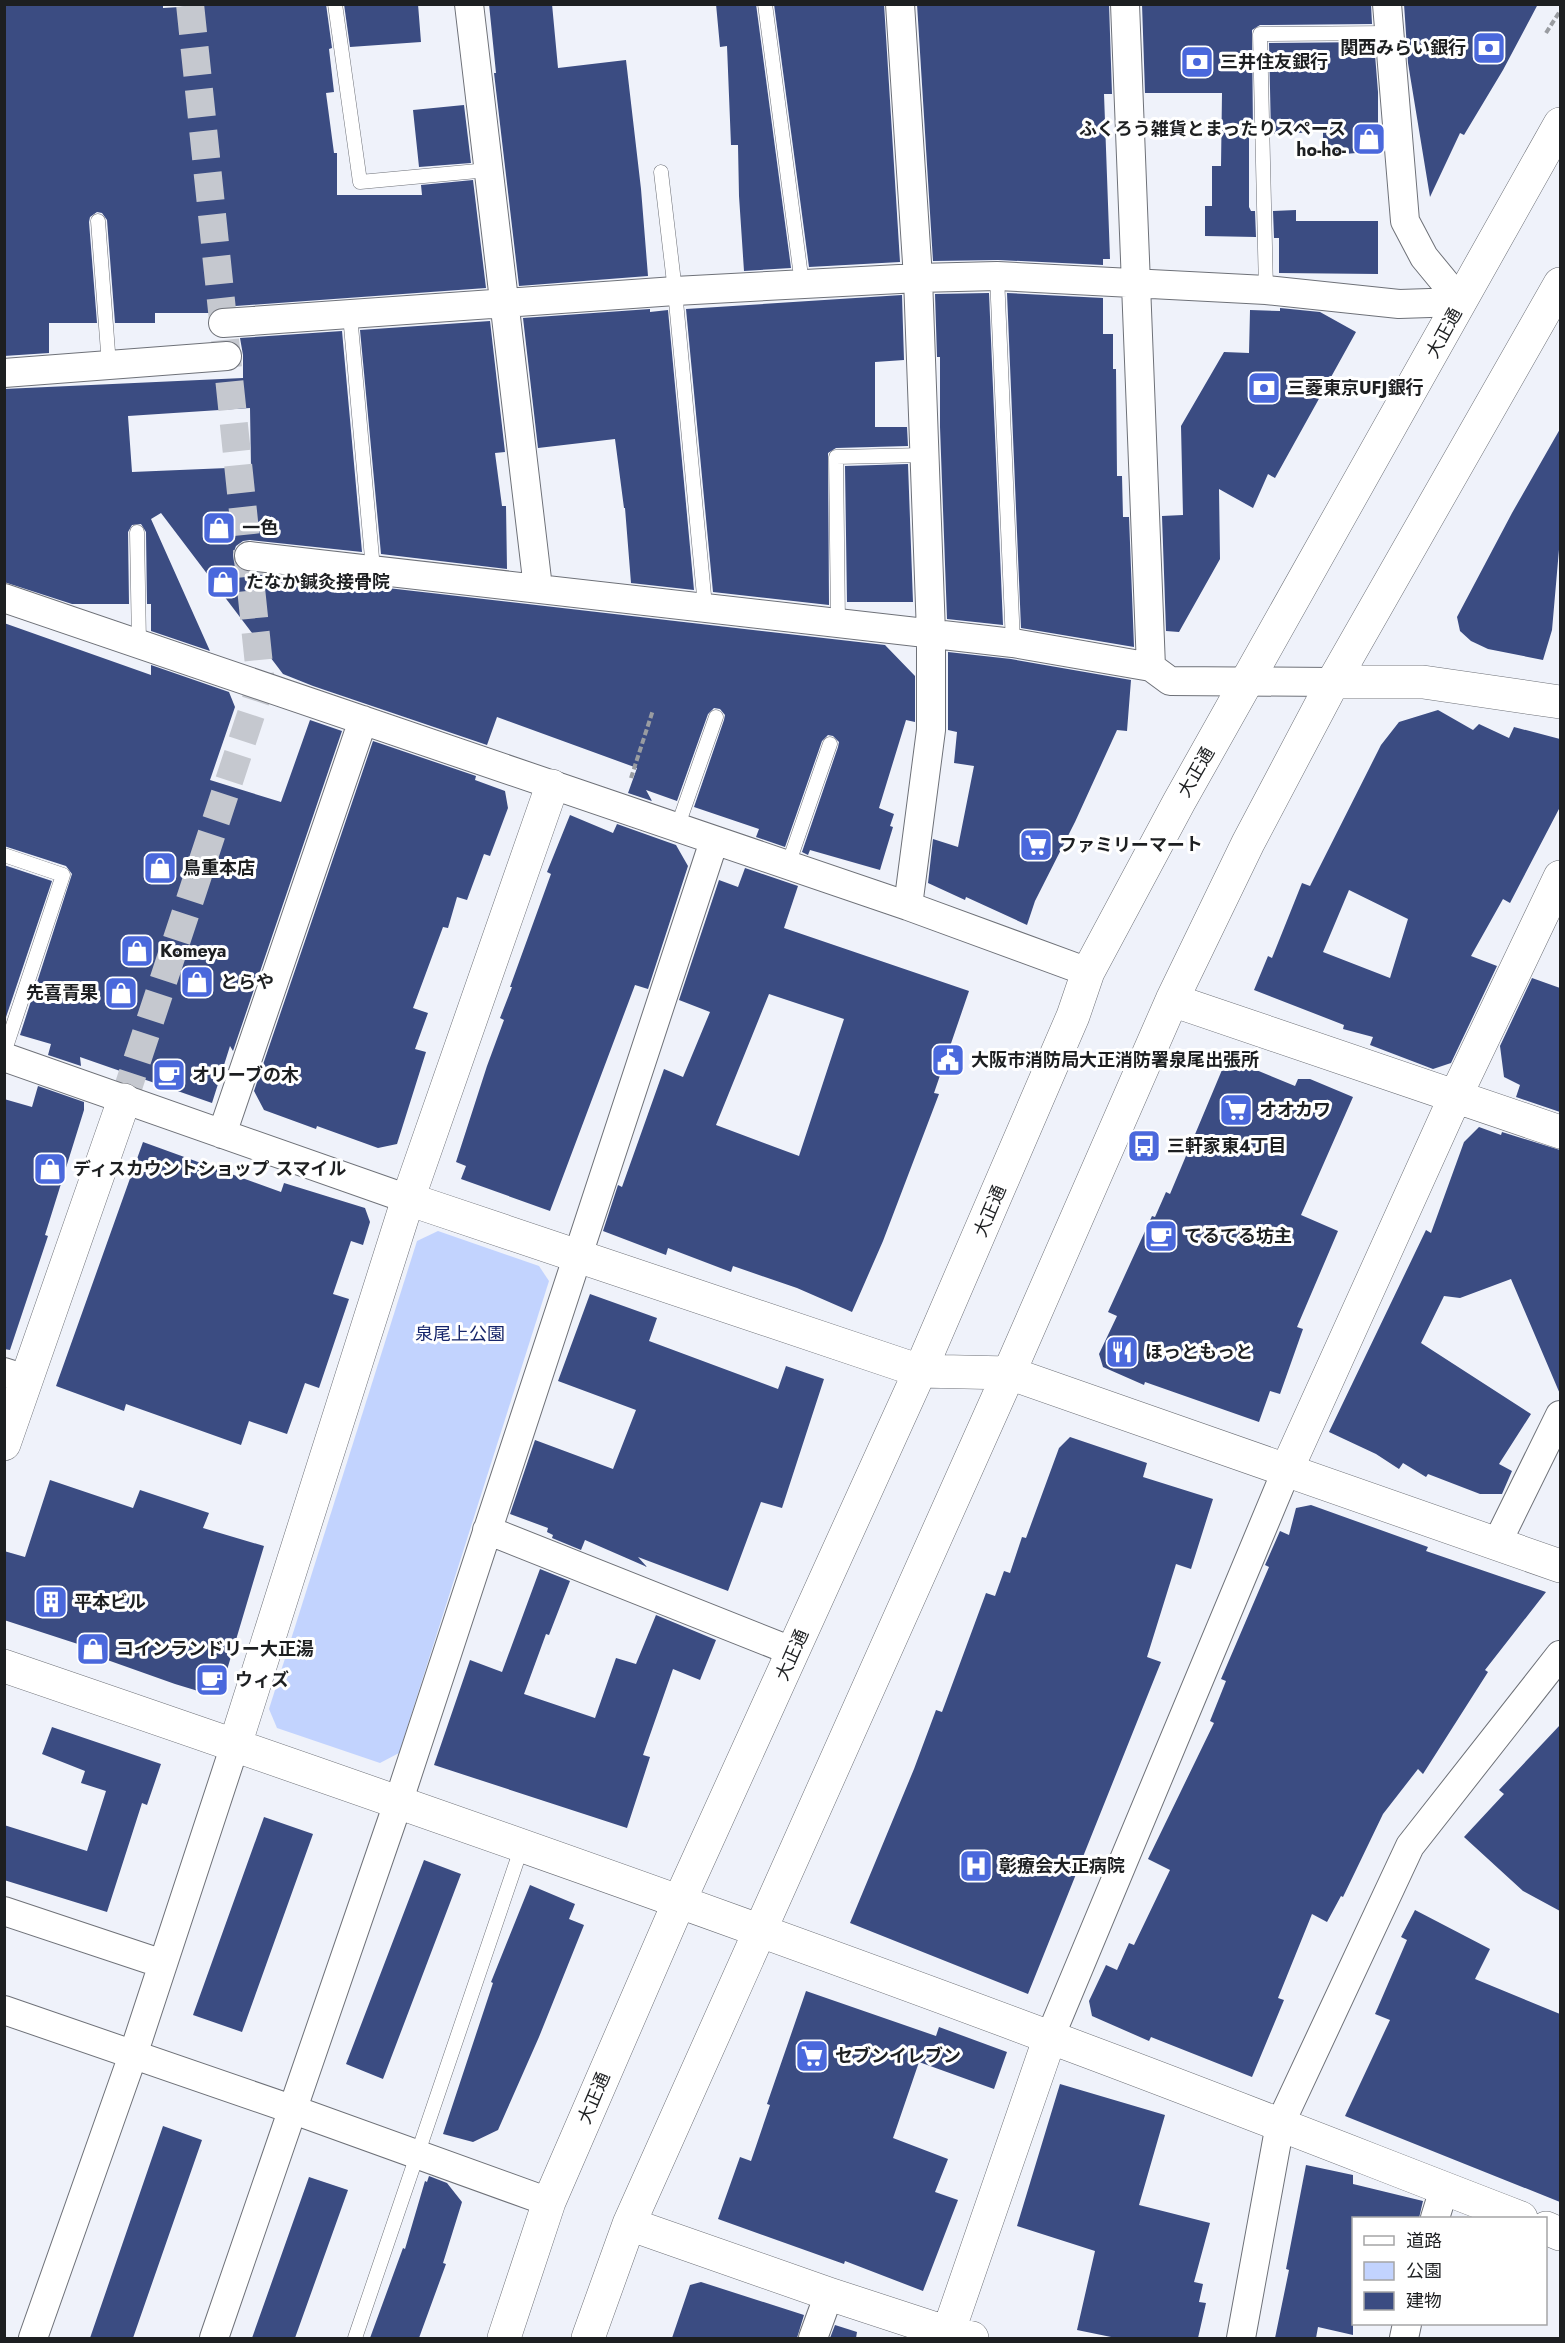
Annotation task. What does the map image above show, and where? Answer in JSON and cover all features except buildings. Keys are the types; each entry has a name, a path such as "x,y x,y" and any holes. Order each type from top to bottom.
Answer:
{"street":[{"path":"469,4 538,588"},
{"path":"900,4 918,278 931,633 932,730 908,906"},
{"path":"1125,4 1151,667"},
{"path":"1387,4 1405,221 1424,257 1461,302"},
{"name":"大正通","path":"504,2338 549,2202 679,1902 920,1371 1073,1017 1088,972 1179,802 1560,124"},
{"path":"223,323 675,291 997,276 1266,290 1399,304 1461,302"},
{"path":"588,2338 629,2224 1009,1373 1172,1000 1248,843 1333,682 1556,300"},
{"path":"4,373 227,357"},
{"path":"249,556 705,606 1013,643 1151,667 1170,681 1423,682 1560,702"},
{"path":"4,598 908,906 1088,972"},
{"path":"222,1134 363,720"},
{"path":"33,2338 163,1965 408,1198 552,786"},
{"path":"214,2338 398,1803 714,841"},
{"path":"629,2224 956,2337 1050,2037 1287,1470 1456,1095 1560,877"},
{"path":"1172,1000 1560,1132"},
{"path":"4,1055 222,1134 920,1371 1009,1373 1560,1566"},
{"path":"4,1443 15,1375 124,1100"},
{"path":"1497,1543 1560,1415"},
{"path":"487,1530 794,1652"},
{"path":"1241,2338 1280,2124 1410,1846 1560,1655"},
{"path":"4,1666 522,1846 1050,2037 1280,2124 1440,2204 1515,2217"},
{"path":"4,1911 163,1965"},
{"path":"4,2010 294,2110 549,2202"},
{"path":"813,2338 829,2294"}],"lane":[{"path":"335,4 360,182 488,170"},
{"path":"765,4 802,284"},
{"path":"1266,290 1260,34 1389,33"},
{"path":"661,172 675,291 705,606"},
{"path":"98,221 110,365"},
{"path":"997,276 1013,643"},
{"path":"350,315 373,569"},
{"path":"838,622 836,457 924,455"},
{"path":"137,532 139,643"},
{"path":"677,828 716,717"},
{"path":"788,866 830,744"},
{"path":"4,855 63,875 4,1055"},
{"path":"355,2338 522,1846"}],"path":[{"path":"1546,33 1560,11"},
{"path":"622,810 653,710"}],"green space":[{"name":"泉尾上公園","path":"438,1231 539,1266 549,1281 399,1753 380,1763 277,1728 269,1709 417,1241"}],"tunnel":[{"path":"124,1100 261,684 190,4"}],"place":[{"name":"関西みらい銀行","path":"1489,48"},
{"name":"三井住友銀行","path":"1197,62"},
{"name":"ふくろう雑貨とまったりスペース ho-ho-","path":"1369,139"},
{"name":"三菱東京UFJ銀行","path":"1264,388"},
{"name":"一色","path":"219,528"},
{"name":"たなか鍼灸接骨院","path":"223,582"},
{"name":"ファミリーマート","path":"1036,845"},
{"name":"鳥重本店","path":"160,868"},
{"name":"Komeya","path":"137,951"},
{"name":"とらや","path":"197,982"},
{"name":"先喜青果","path":"121,993"},
{"name":"大阪市消防局大正消防署泉尾出張所","path":"948,1060"},
{"name":"オリーブの木","path":"169,1075"},
{"name":"オオカワ","path":"1236,1110"},
{"name":"三軒家東４丁目","path":"1144,1146"},
{"name":"ディスカウントショップ スマイル","path":"50,1169"},
{"name":"てるてる坊主","path":"1161,1236"},
{"name":"ほっともっと","path":"1122,1352"},
{"name":"平本ビル","path":"51,1602"},
{"name":"コインランドリー大正湯","path":"93,1649"},
{"name":"ウィズ","path":"212,1680"},
{"name":"彰療会大正病院","path":"976,1866"},
{"name":"セブンイレブン","path":"812,2056"}]}
